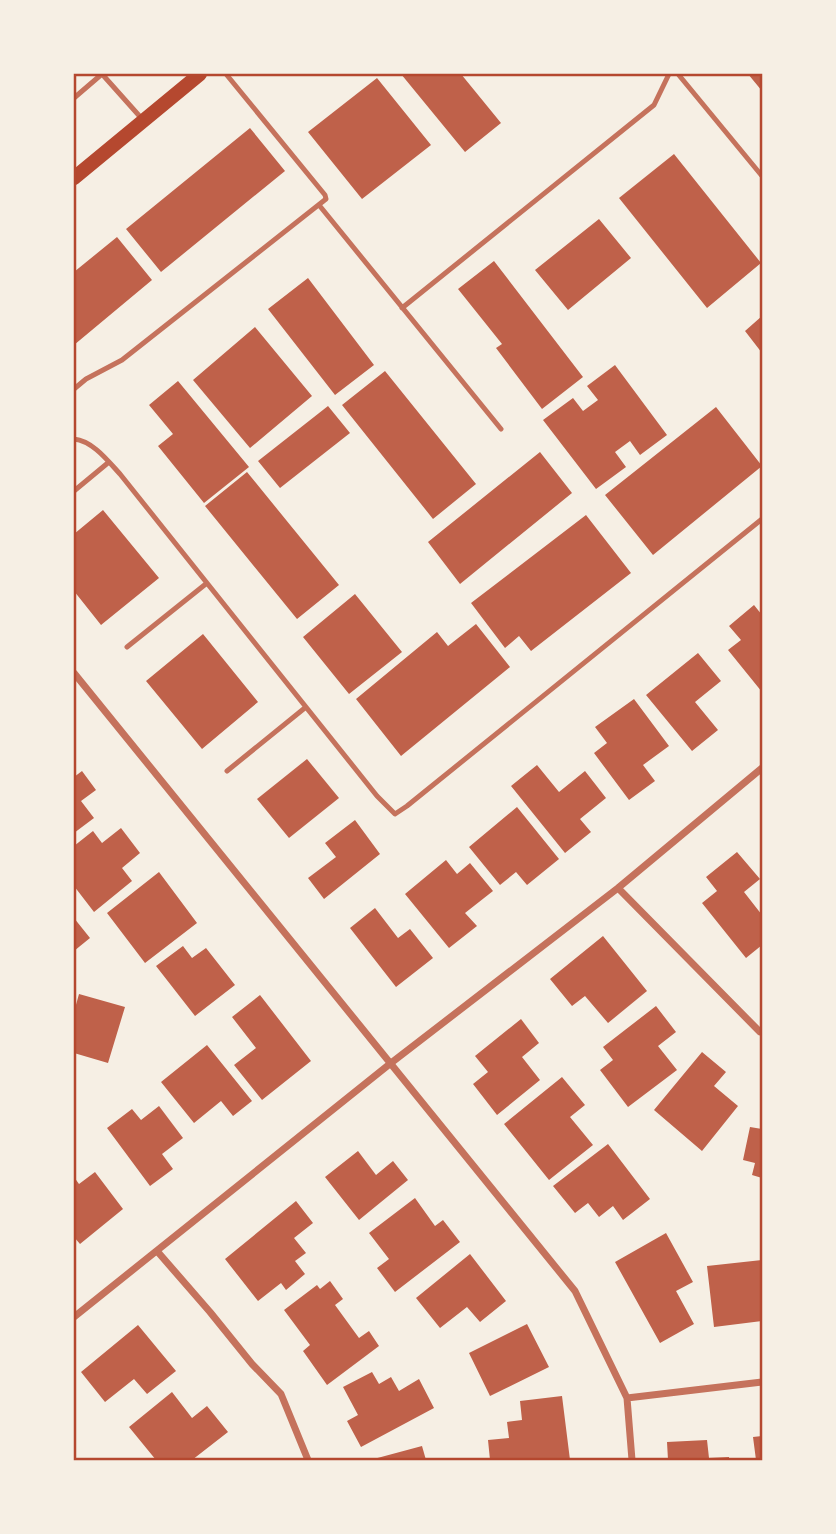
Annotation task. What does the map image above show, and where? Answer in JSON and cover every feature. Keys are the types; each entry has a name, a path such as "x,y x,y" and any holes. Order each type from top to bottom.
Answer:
{"main road":[{"path":"74,178 200,74"}],"street":[{"path":"74,673 575,1291 627,1398 632,1461"},
{"path":"74,1317 391,1063 618,888 762,768"},
{"path":"618,888 762,1032"},
{"path":"157,1251 281,1394 308,1461"},
{"path":"627,1398 762,1382"}],"lane":[{"path":"74,98 102,74 143,120"},
{"path":"74,389 86,379 122,360 326,199 325,194 226,74"},
{"path":"402,308 653,105 669,74"},
{"path":"678,74 762,176"},
{"path":"318,205 501,429"},
{"path":"74,439 96,449 120,474 377,796 395,814 762,519"},
{"path":"74,491 109,462"},
{"path":"127,647 207,583"},
{"path":"227,771 306,708"}],"building":[{"path":"401,74 461,74 501,123 465,152"},
{"path":"748,74 762,74 762,91"},
{"path":"377,78 431,145 362,199 308,132"},
{"path":"250,128 285,171 161,272 126,229"},
{"path":"674,154 761,263 707,308 619,198"},
{"path":"599,219 631,258 568,310 535,270"},
{"path":"117,237 152,280 74,345 74,272"},
{"path":"494,261 583,377 542,409 496,348 502,344 458,289"},
{"path":"308,278 374,365 335,395 268,309"},
{"path":"762,316 762,353 745,331"},
{"path":"255,327 312,396 250,448 193,380"},
{"path":"615,365 667,435 640,455 630,441 615,452 626,467 596,489 543,420 573,398 583,411 598,400 587,386"},
{"path":"385,371 476,484 433,519 342,405"},
{"path":"178,381 249,467 204,503 158,446 173,434 149,405"},
{"path":"328,406 350,433 280,488 258,461"},
{"path":"716,407 762,466 653,555 605,495"},
{"path":"540,452 572,493 460,584 428,542"},
{"path":"247,472 339,585 297,619 205,506"},
{"path":"103,510 159,578 101,625 74,591 74,534"},
{"path":"586,515 631,573 531,651 519,636 505,648 471,603"},
{"path":"355,594 402,652 349,694 303,637"},
{"path":"754,605 762,615 762,692 728,650 741,640 729,626"},
{"path":"476,624 510,667 401,756 356,699 437,632 448,646"},
{"path":"203,634 258,702 202,749 146,681"},
{"path":"698,653 721,681 695,702 718,730 692,751 646,695"},
{"path":"634,699 669,746 643,765 655,781 629,800 594,753 607,743 595,727"},
{"path":"307,759 339,798 289,838 257,799"},
{"path":"537,765 559,792 585,771 606,798 580,819 591,832 565,853 511,786"},
{"path":"82,771 96,790 81,801 94,818 74,833 74,777"},
{"path":"517,807 559,859 527,885 516,872 500,885 469,847"},
{"path":"355,820 380,854 324,899 308,878 336,857 325,843"},
{"path":"121,828 140,853 122,868 132,881 94,912 74,886 74,846 93,831 102,843"},
{"path":"737,852 760,879 744,892 762,915 762,945 746,958 702,903 717,891 706,877"},
{"path":"446,860 457,874 470,863 493,891 465,913 477,926 449,948 405,894"},
{"path":"159,872 197,923 145,963 107,913"},
{"path":"375,908 398,938 410,929 433,958 396,987 350,928"},
{"path":"74,918 90,938 74,951"},
{"path":"603,936 647,991 608,1023 585,996 572,1006 550,979"},
{"path":"183,946 192,958 206,948 235,985 195,1016 156,966"},
{"path":"79,994 125,1007 108,1063 74,1053 74,1012"},
{"path":"260,995 311,1061 262,1100 234,1065 256,1048 232,1017"},
{"path":"656,1006 676,1032 658,1046 677,1070 628,1107 600,1070 613,1060 603,1047"},
{"path":"521,1019 539,1043 522,1057 540,1080 497,1115 473,1084 488,1072 475,1056"},
{"path":"207,1045 252,1101 233,1116 221,1101 194,1123 161,1082"},
{"path":"702,1052 726,1072 714,1086 738,1106 702,1151 654,1110"},
{"path":"562,1077 585,1105 570,1117 593,1145 549,1180 504,1124"},
{"path":"159,1106 183,1138 162,1154 173,1169 150,1186 107,1128 132,1109 141,1120"},
{"path":"750,1127 762,1129 762,1178 752,1175 755,1163 743,1160"},
{"path":"608,1144 650,1199 623,1220 613,1206 599,1217 588,1203 575,1213 553,1186"},
{"path":"358,1151 376,1175 393,1161 408,1180 359,1220 325,1177"},
{"path":"95,1172 123,1209 80,1244 74,1237 74,1177 79,1184"},
{"path":"415,1198 435,1226 443,1220 460,1242 395,1292 377,1268 389,1259 369,1233"},
{"path":"296,1201 313,1223 294,1238 306,1253 295,1261 305,1274 286,1290 281,1283 258,1301 225,1259"},
{"path":"666,1233 693,1282 676,1291 694,1324 660,1343 615,1262"},
{"path":"470,1254 506,1301 480,1322 467,1307 440,1328 416,1298"},
{"path":"762,1260 762,1321 714,1327 707,1266"},
{"path":"330,1281 343,1299 335,1305 359,1338 369,1331 379,1346 327,1385 303,1351 310,1345 284,1310 317,1285 320,1289"},
{"path":"527,1324 549,1367 490,1396 469,1353"},
{"path":"138,1325 176,1371 147,1394 134,1379 105,1402 81,1372"},
{"path":"372,1372 379,1384 391,1377 399,1391 419,1379 434,1408 361,1447 347,1421 358,1415 343,1387"},
{"path":"172,1392 192,1418 207,1406 228,1432 192,1460 156,1460 129,1427"},
{"path":"562,1396 570,1460 490,1460 488,1440 509,1438 507,1422 522,1420 520,1401"},
{"path":"762,1436 762,1460 756,1460 753,1437"},
{"path":"707,1440 709,1458 729,1457 729,1460 668,1460 667,1442"},
{"path":"422,1446 426,1460 370,1460"}]}
